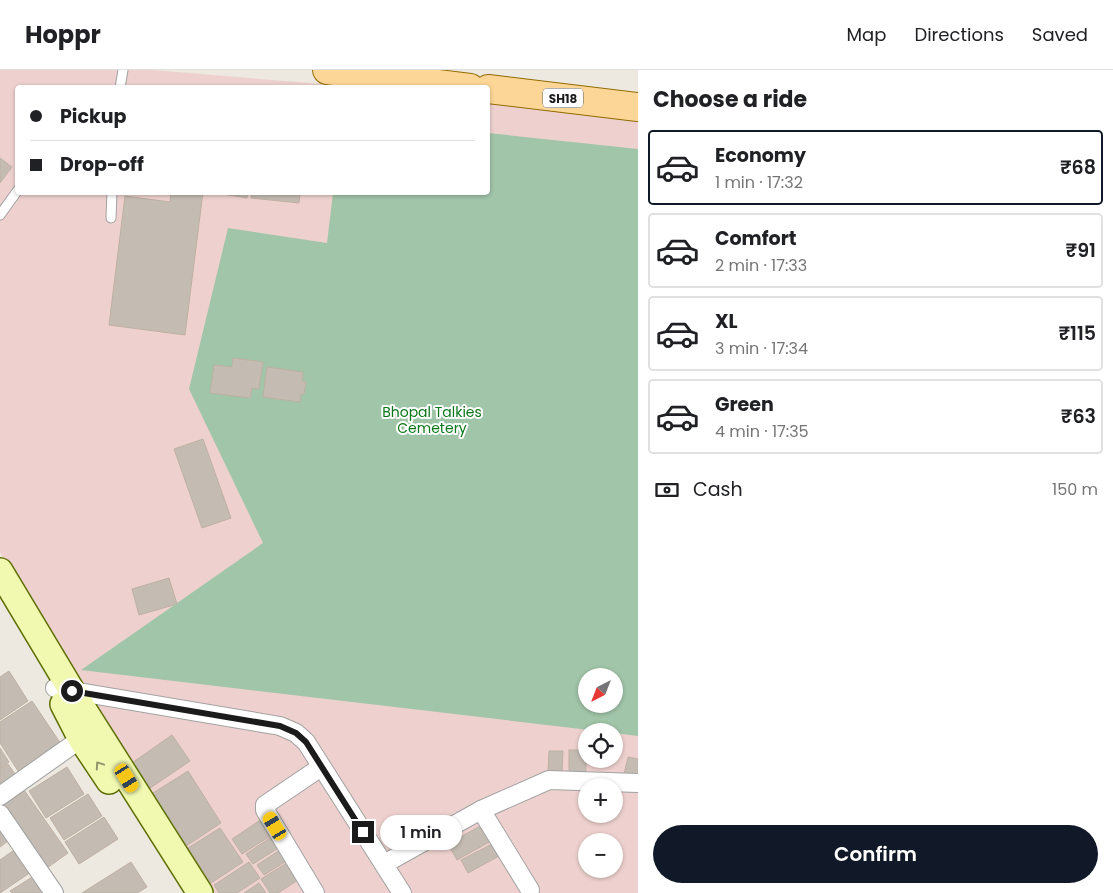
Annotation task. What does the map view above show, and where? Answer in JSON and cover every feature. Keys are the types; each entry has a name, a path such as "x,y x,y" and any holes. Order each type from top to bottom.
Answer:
{"main road":[{"path":"327,70 410,76 455,85"},
{"name":"SH18","path":"490,90 638,107"},
{"path":"0,572 35,642 185,893"},
{"path":"0,597 35,642"},
{"path":"88,733 200,893"}],"street":[{"path":"64,690 280,726 296,733 306,742 402,893"},
{"path":"0,796 88,733"},
{"path":"315,893 265,810 265,805 321,767"},
{"path":"384,864 481,810 549,780 638,783"},
{"path":"481,810 530,890"},
{"path":"0,814 54,893"}],"lane":[{"path":"120,85 122,70"},
{"path":"0,216 15,194"},
{"path":"111,218 112,195"}],"shaded area":[{"path":"0,70 152,70 333,85 15,85 15,195 490,195 490,99 638,111 638,893 202,893 61,687 0,552"}],"green space":[{"name":"Bhopal Talkies Cemetery","path":"490,133 638,149 638,736 623,734 623,723 578,723 578,729 81,670 263,543 189,389 228,228 327,243 333,195 490,195"}],"building":[{"path":"0,158 12,167 0,183"},
{"path":"171,195 203,195 185,335 109,325 125,196 170,202"},
{"path":"229,195 248,195 247,198"},
{"path":"252,195 300,195 299,203 251,198"},
{"path":"233,358 263,362 259,389 252,388 250,398 210,393 214,365 232,367"},
{"path":"267,367 303,372 302,381 306,382 304,394 301,394 300,402 263,397"},
{"path":"203,439 231,518 202,528 174,449"},
{"path":"169,578 177,604 139,615 132,589"},
{"path":"9,671 28,701 0,720 0,677"},
{"path":"32,701 63,747 20,774 0,743 0,722"},
{"path":"172,735 190,761 146,791 129,765"},
{"path":"0,748 9,762 0,768"},
{"path":"569,750 578,750 578,768 586,768 586,772 569,772"},
{"path":"549,751 563,751 562,773 548,772"},
{"path":"628,757 638,759 638,776 624,774"},
{"path":"8,764 17,777 0,789 0,769"},
{"path":"67,767 84,794 46,818 29,791"},
{"path":"188,771 221,823 183,848 150,795"},
{"path":"24,790 68,853 47,868 2,805"},
{"path":"88,794 102,816 64,840 50,818"},
{"path":"104,817 118,839 79,864 65,842"},
{"path":"265,817 275,833 242,854 232,839"},
{"path":"0,822 12,838 0,847"},
{"path":"482,825 491,841 457,860 448,844"},
{"path":"220,828 243,862 211,883 188,848"},
{"path":"273,836 280,847 253,864 246,854"},
{"path":"494,843 501,855 468,873 461,860"},
{"path":"17,848 34,870 0,893 0,860"},
{"path":"283,848 290,859 264,875 257,865"},
{"path":"131,862 147,887 137,893 82,893"},
{"path":"249,862 260,878 237,893 219,893 214,885"},
{"path":"287,863 298,880 278,893 270,893 261,879"},
{"path":"34,876 45,893 12,893 10,891"},
{"path":"259,883 266,893 244,893"}],"route":[{"path":"72,691 280,726 296,733 306,742 363,832"}]}
